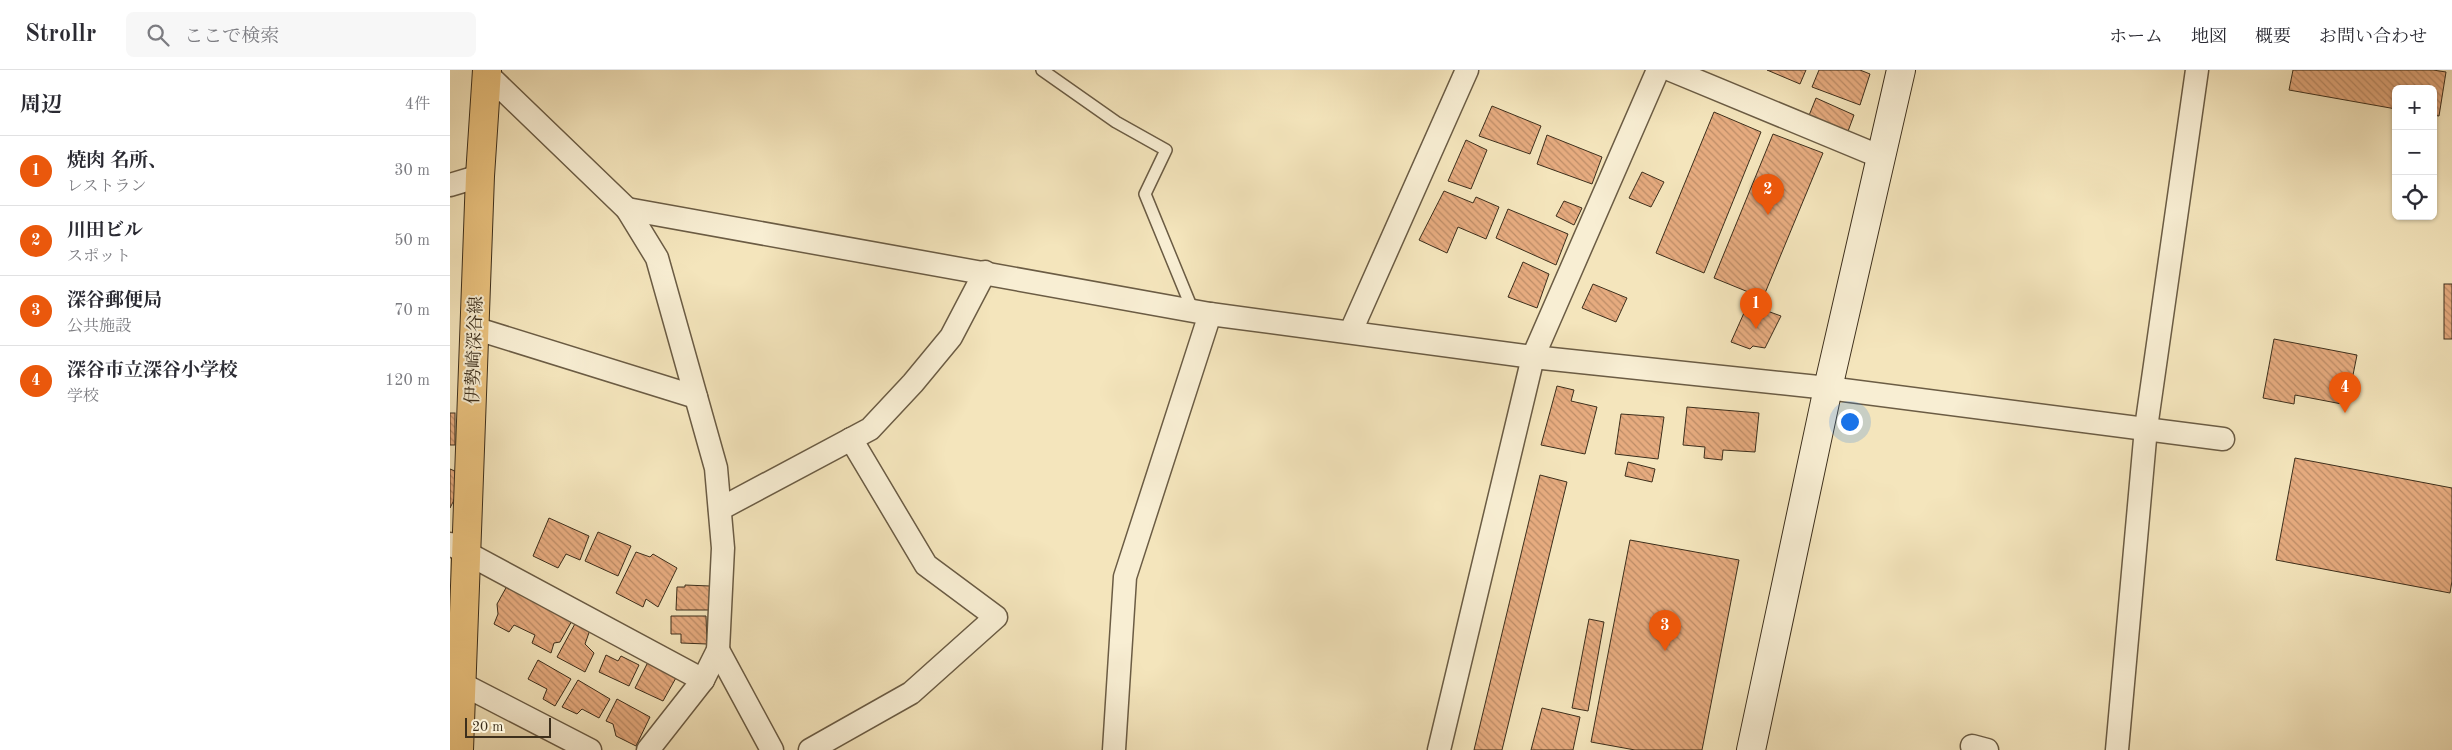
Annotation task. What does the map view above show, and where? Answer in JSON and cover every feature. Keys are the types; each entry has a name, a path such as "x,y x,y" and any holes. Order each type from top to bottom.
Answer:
{"main road":[{"name":"伊勢崎深谷線","path":"459,750 462,684 458,548 474,328 480,176 487,72"}],"street":[{"path":"1351,331 1467,70"},
{"path":"1439,750 1533,357 1658,70"},
{"path":"1671,70 1881,156"},
{"path":"1752,750 1828,388 1901,70"},
{"path":"2117,750 2146,428 2197,70"},
{"path":"487,72 627,209 657,258 716,468 723,548 718,650 703,680 648,750"},
{"path":"450,185 480,176"},
{"path":"627,209 1202,312 1533,357 1828,388 2223,439"},
{"path":"720,509 870,429 913,383 951,337 985,272"},
{"path":"1114,750 1125,577 1202,312"},
{"path":"474,328 696,397"},
{"path":"810,750 912,693 996,617 926,565 851,439"},
{"path":"458,548 703,680"},
{"path":"718,650 772,750"},
{"path":"462,684 590,750"}],"lane":[{"path":"1042,70 1116,122 1166,150 1145,194 1202,312"}],"building":[{"path":"1767,70 1806,70 1800,84"},
{"path":"1819,70 1860,70 1870,74 1860,105 1812,87"},
{"path":"2293,70 2433,70 2446,72 2439,116 2437,116 2437,85 2392,85 2392,108 2289,90"},
{"path":"1816,98 1854,115 1847,134 1808,118"},
{"path":"1492,106 1541,126 1530,154 1479,136"},
{"path":"1714,112 1761,132 1704,273 1656,253"},
{"path":"1773,134 1823,153 1763,298 1714,278"},
{"path":"1547,135 1602,157 1592,184 1537,164"},
{"path":"1466,140 1487,150 1471,189 1448,181"},
{"path":"1642,172 1664,182 1651,207 1629,198"},
{"path":"1444,191 1473,203 1476,197 1499,207 1486,239 1458,227 1447,253 1419,240"},
{"path":"1564,201 1582,208 1574,225 1556,216"},
{"path":"1508,209 1568,234 1556,265 1496,238"},
{"path":"1523,262 1549,274 1537,308 1508,297"},
{"path":"1593,284 1627,298 1616,322 1582,308"},
{"path":"2444,284 2452,284 2452,339 2444,339"},
{"path":"1748,304 1781,316 1765,348 1753,346 1750,349 1731,342"},
{"path":"2274,339 2357,355 2347,405 2295,395 2294,404 2263,398"},
{"path":"1557,386 1574,390 1571,401 1597,407 1585,454 1541,445"},
{"path":"1687,407 1759,413 1755,452 1723,450 1722,460 1704,458 1705,447 1683,445"},
{"path":"450,413 455,413 455,445 450,445"},
{"path":"1621,414 1664,417 1658,459 1615,454"},
{"path":"2295,458 2452,488 2452,581 2450,593 2276,560"},
{"path":"1628,462 1655,469 1652,482 1625,476"},
{"path":"450,469 455,471 456,496 450,508"},
{"path":"1540,475 1567,482 1502,750 1474,750"},
{"path":"549,518 589,536 580,560 566,554 558,568 533,556"},
{"path":"598,532 631,546 618,576 585,561"},
{"path":"1630,540 1739,560 1702,750 1635,750 1591,742"},
{"path":"636,552 650,557 653,554 677,568 658,607 646,599 643,607 616,593"},
{"path":"685,585 710,586 710,610 676,610 677,587 685,587"},
{"path":"507,586 573,619 560,642 554,643 551,653 532,643 535,635 514,625 509,632 494,624 498,614 497,604"},
{"path":"671,616 706,616 707,644 681,643 681,634 671,634"},
{"path":"1589,619 1604,622 1588,711 1572,708"},
{"path":"577,620 591,627 585,644 594,653 585,672 557,657"},
{"path":"606,655 618,661 621,656 639,665 629,686 599,672"},
{"path":"538,660 571,679 555,706 543,699 547,689 528,679"},
{"path":"649,660 677,676 663,701 635,688"},
{"path":"578,680 610,699 599,718 582,709 577,714 562,707"},
{"path":"617,699 650,717 636,746 616,736 613,724 606,721"},
{"path":"1542,708 1580,717 1573,750 1531,750"}],"place":[{"name":"川田ビル","path":"1768,215"},
{"name":"焼肉 名所、","path":"1756,329"},
{"name":"深谷市立深谷小学校","path":"2345,413"},
{"name":"深谷郵便局","path":"1665,651"}]}
